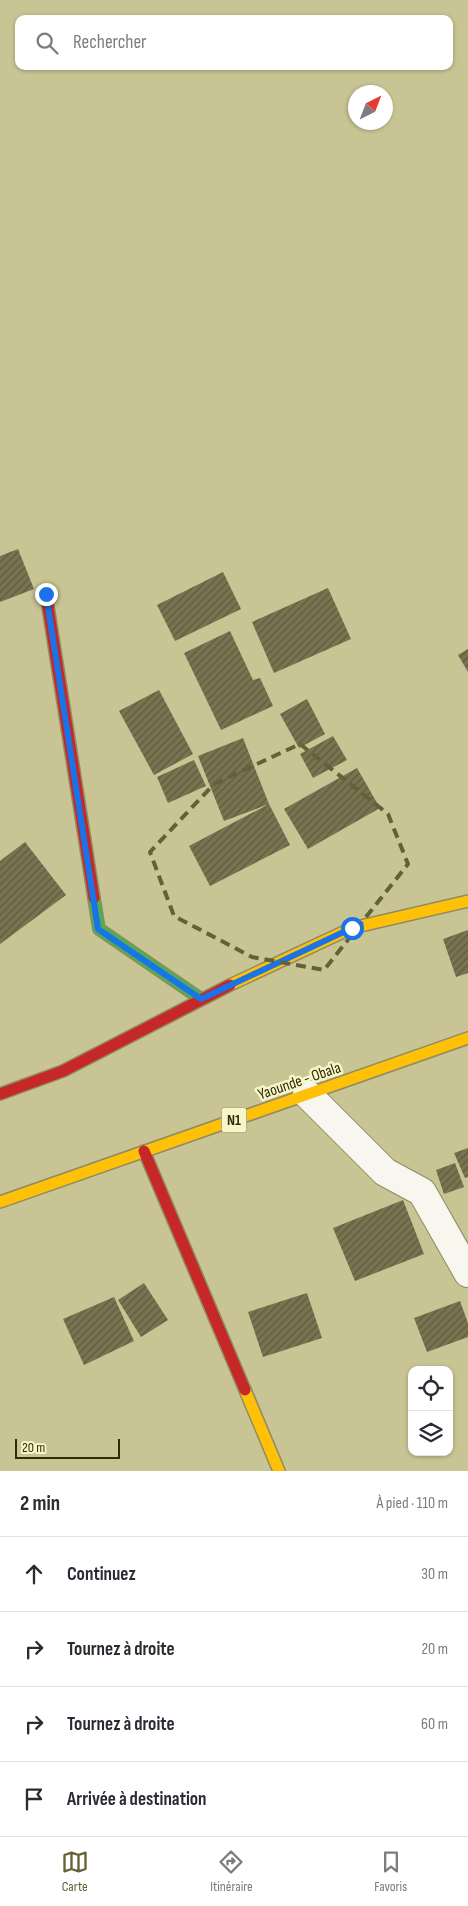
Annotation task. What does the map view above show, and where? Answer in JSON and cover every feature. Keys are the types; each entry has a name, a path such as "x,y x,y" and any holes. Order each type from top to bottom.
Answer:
{"main road":[{"path":"46,594 98,929 201,999"},
{"path":"0,1094 63,1071 201,999 352,928 468,901"},
{"name":"Yaounde - Obala","path":"0,1202 468,1038"},
{"path":"144,1152 280,1471"}],"street":[{"path":"307,1094 385,1172 422,1192 468,1273"}],"highlighted area":[{"path":"300,744 388,814 408,864 324,970 252,957 174,916 150,852 214,784"}],"building":[{"path":"18,549 34,589 0,602 0,556"},
{"path":"223,572 241,609 175,641 157,605"},
{"path":"328,588 351,639 274,673 252,622"},
{"path":"230,631 253,680 260,678 273,706 221,730 184,653"},
{"path":"468,649 468,672 458,655"},
{"path":"159,690 193,754 154,775 119,711"},
{"path":"307,699 325,734 299,748 280,714"},
{"path":"333,736 347,760 313,778 300,754"},
{"path":"243,738 269,804 224,821 198,756"},
{"path":"194,760 206,786 168,803 157,777"},
{"path":"357,768 380,808 308,849 284,809"},
{"path":"269,804 290,845 210,886 189,846"},
{"path":"25,842 66,895 0,944 0,861"},
{"path":"468,930 468,973 456,977 443,939"},
{"path":"468,1148 468,1177 465,1178 454,1153"},
{"path":"455,1163 464,1187 444,1194 436,1170"},
{"path":"403,1200 424,1254 355,1281 333,1228"},
{"path":"144,1283 168,1320 141,1337 118,1300"},
{"path":"307,1293 322,1338 263,1357 248,1312"},
{"path":"114,1297 134,1341 84,1365 63,1319"},
{"path":"460,1301 468,1323 468,1337 427,1352 414,1318"}],"traffic: fast":[{"path":"94,898 99,929 201,999"}],"traffic: slow":[{"path":"230,985 352,928 468,901"},
{"path":"0,1202 468,1038"},
{"path":"245,1390 279,1471"}],"traffic: jam":[{"path":"46,594 94,898"},
{"path":"0,1094 63,1071 230,985"},
{"path":"144,1151 245,1390"}],"route":[{"path":"46,594 98,929 201,999 352,928"}]}
